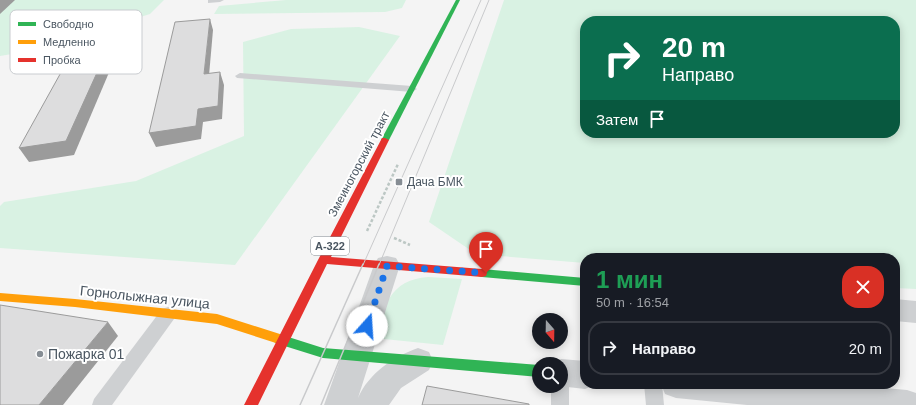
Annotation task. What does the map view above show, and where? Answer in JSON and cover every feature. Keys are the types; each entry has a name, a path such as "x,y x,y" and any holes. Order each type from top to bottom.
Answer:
{"main road":[{"name":"Змеиногорский тракт","path":"251,405 322,260 458,0"},
{"path":"322,260 580,282"},
{"name":"Горнолыжная улица","path":"0,297 75,303 217,319 323,353 532,370"}],"street":[{"path":"340,405 387,266"},
{"path":"900,310 916,312"},
{"path":"371,405 390,378 418,361"},
{"path":"568,374 580,375"},
{"path":"731,389 907,405"}],"lane":[{"path":"212,1 220,0"},
{"path":"240,76 412,89"},
{"path":"101,405 168,314"},
{"path":"653,389 655,405"},
{"path":"560,393 560,405"}],"path":[{"path":"367,231 399,162"}],"green space":[{"path":"0,0 164,0 150,14 142,16 142,10 10,10 10,54 0,56"},
{"path":"286,0 406,0 402,8 385,12 214,14 219,6"},
{"path":"504,0 916,0 916,289 900,288 900,253 580,253 580,263 476,254 429,222"},
{"path":"359,27 400,36 235,265 0,248 0,206 4,202 136,181 244,136 243,42 291,29"},
{"path":"428,277 462,279 443,345 374,338 386,305 390,297 397,289 405,283 415,279"}],"building":[{"path":"210,19 204,74 220,72 218,106 198,109 196,126 149,133 175,22"},
{"path":"60,74 96,74 66,141 19,148"},
{"path":"0,305 108,322 39,405 0,405"},
{"path":"427,386 529,404 529,405 422,405"}],"tram line":[{"path":"363,265 481,0"},
{"path":"379,265 489,0"},
{"path":"300,405 363,264"},
{"path":"321,405 379,264"}],"traffic: fast":[{"path":"385,140 458,0"},
{"path":"482,273 580,282"},
{"path":"279,339 323,353 532,370"}],"traffic: slow":[{"path":"0,297 75,303 217,319 279,339"}],"traffic: jam":[{"path":"251,405 385,140"},
{"path":"323,260 482,273"}],"place":[{"name":"Дача БМК","path":"399,182"},
{"name":"Пожарка 01","path":"40,354"}],"route":[{"path":"367,326 387,266 486,273"}]}
